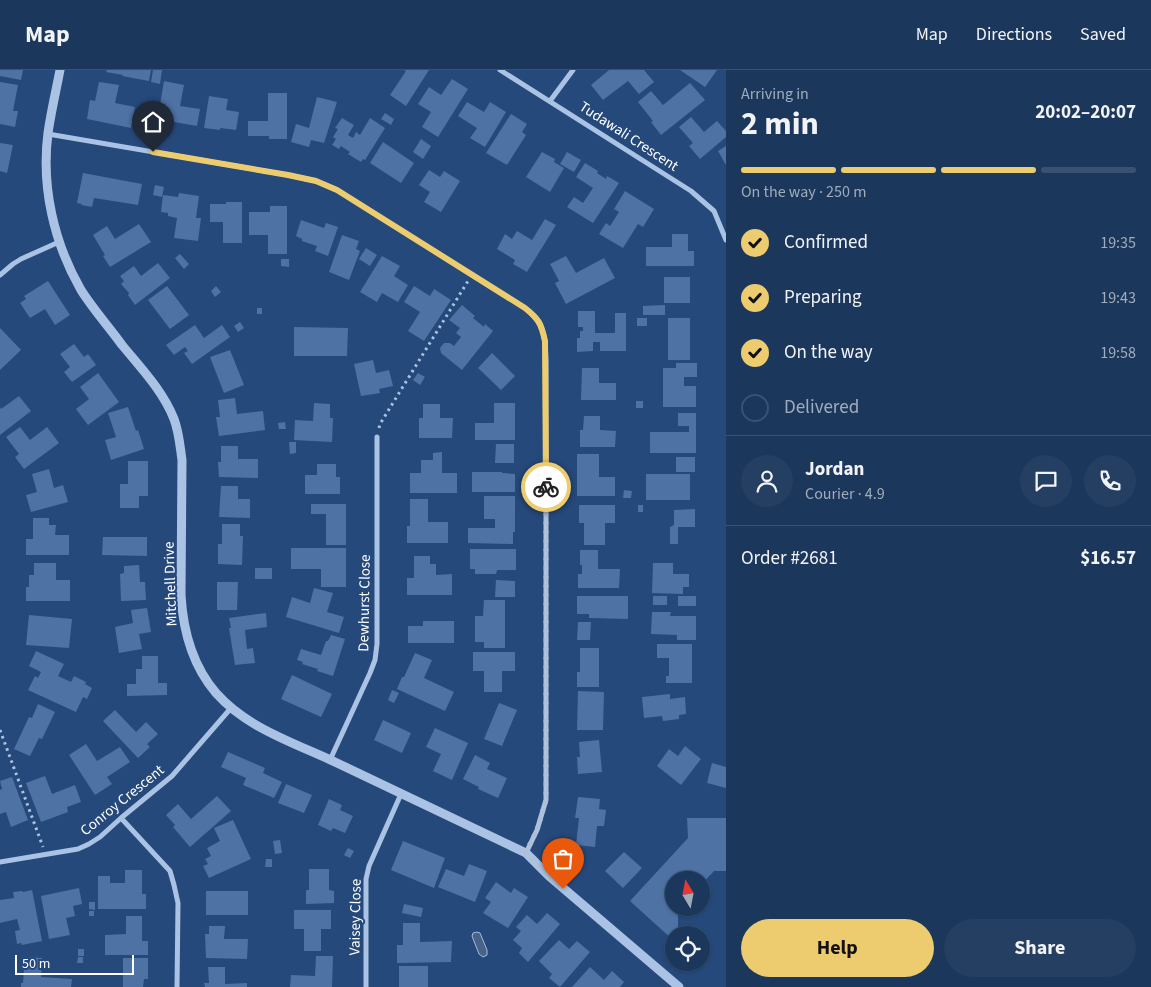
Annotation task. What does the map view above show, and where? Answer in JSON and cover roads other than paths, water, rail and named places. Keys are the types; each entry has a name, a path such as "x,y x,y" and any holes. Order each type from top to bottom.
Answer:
{"street":[{"name":"Mitchell Drive","path":"60,70 48,134 47,183 50,206 59,242 68,265 82,290 92,306 166,402 174,420 180,440 182,460 181,595 184,623 186,637 193,657 204,678 231,708 247,720 281,738 526,852 548,876 679,987"},
{"name":"Tudawali Crescent","path":"500,70 691,191 714,211 726,240"},
{"path":"550,101 573,70"},
{"path":"48,134 316,181 337,190 525,308 536,317 542,326 545,341 546,800 537,830 526,852"},
{"path":"0,275 12,264 59,242"},
{"name":"Dewhurst Close","path":"330,760 370,673 378,644 377,437"},
{"name":"Conroy Crescent","path":"0,862 78,849 100,837 172,776 231,708"},
{"name":"Vaisey Close","path":"366,987 366,879 369,866 401,794"},
{"path":"122,818 170,871 178,903 177,987"}],"water":[{"path":"473,933 480,933 487,950 487,955 483,957 479,954 472,936"}]}
